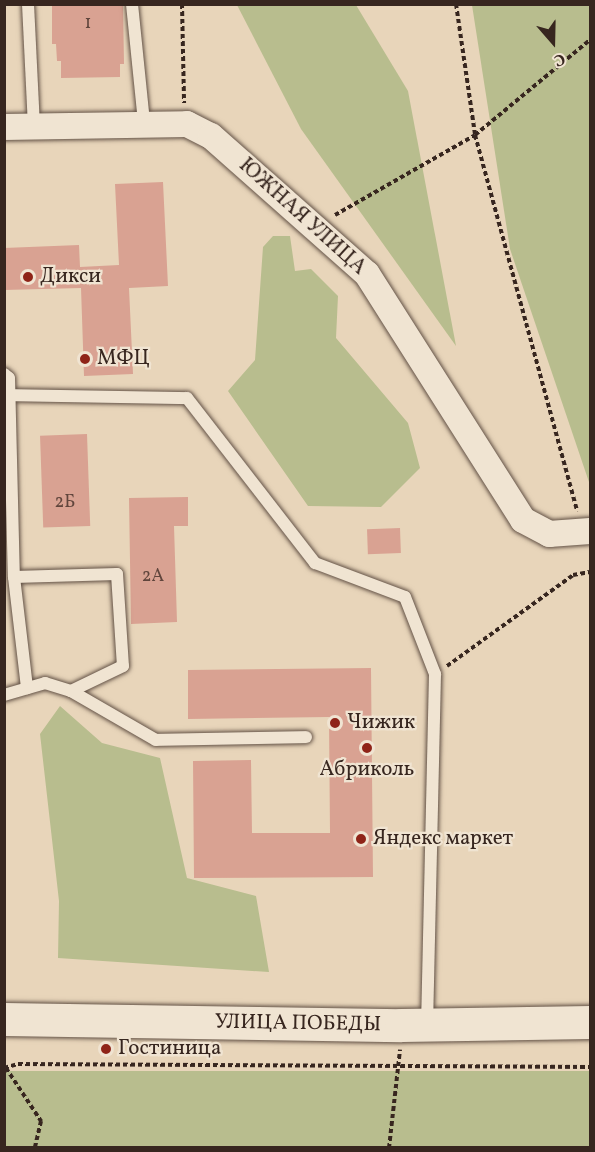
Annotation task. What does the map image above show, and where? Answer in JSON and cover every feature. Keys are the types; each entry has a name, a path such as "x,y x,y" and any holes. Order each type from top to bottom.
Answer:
{"street":[{"name":"ЮЖНАЯ УЛИЦА","path":"4,127 144,122 187,124 211,136 316,226 367,274 523,520 549,534 586,532"},
{"name":"УЛИЦА ПОБЕДЫ","path":"4,1019 414,1025 591,1022"}],"lane":[{"path":"28,4 34,125"},
{"path":"132,4 144,122"},
{"path":"4,374 9,378 14,577 27,688"},
{"path":"8,395 187,398 315,562 405,597 435,674 414,1025"},
{"path":"14,577 117,574 123,666 71,691"},
{"path":"4,695 45,683 71,691 156,740 306,737"}],"path":[{"path":"182,4 182,74 187,124"},
{"path":"456,4 475,135 586,532"},
{"path":"316,226 475,135 591,40"},
{"path":"435,674 573,575 591,572"},
{"path":"389,1148 400,1063 414,1025"},
{"path":"34,1148 41,1121 5,1068 18,1064 400,1063 591,1066"}],"green space":[{"path":"237,5 356,5 408,91 456,346 301,129"},
{"path":"472,5 590,5 590,485 510,249"},
{"path":"273,236 290,236 295,271 311,269 338,296 336,338 408,423 420,468 381,507 308,506 228,391 255,360 263,247"},
{"path":"60,706 102,743 160,758 187,878 256,896 269,972 58,958 59,901 40,734"},
{"path":"5,1071 590,1071 590,1147 5,1147"}],"building":[{"path":"52,4 123,4 124,64 120,64 120,77 61,78 61,61 57,61 56,44 52,44"},
{"path":"163,182 168,286 129,288 133,374 84,376 81,288 4,290 4,248 79,245 80,267 119,265 115,184"},
{"path":"87,434 90,526 43,528 40,436"},
{"path":"188,497 188,526 174,526 177,622 131,624 129,498"},
{"path":"400,528 401,553 368,554 367,529"},
{"path":"371,668 373,877 194,878 193,761 251,760 252,833 330,833 329,717 188,719 188,670"}],"place":[{"name":"Дикси","path":"28,277"},
{"name":"МФЦ","path":"85,359"},
{"name":"Чижик","path":"335,723"},
{"name":"Абриколь","path":"367,748"},
{"name":"Яндекс маркет","path":"361,839"},
{"name":"Гостиница","path":"106,1049"}]}
